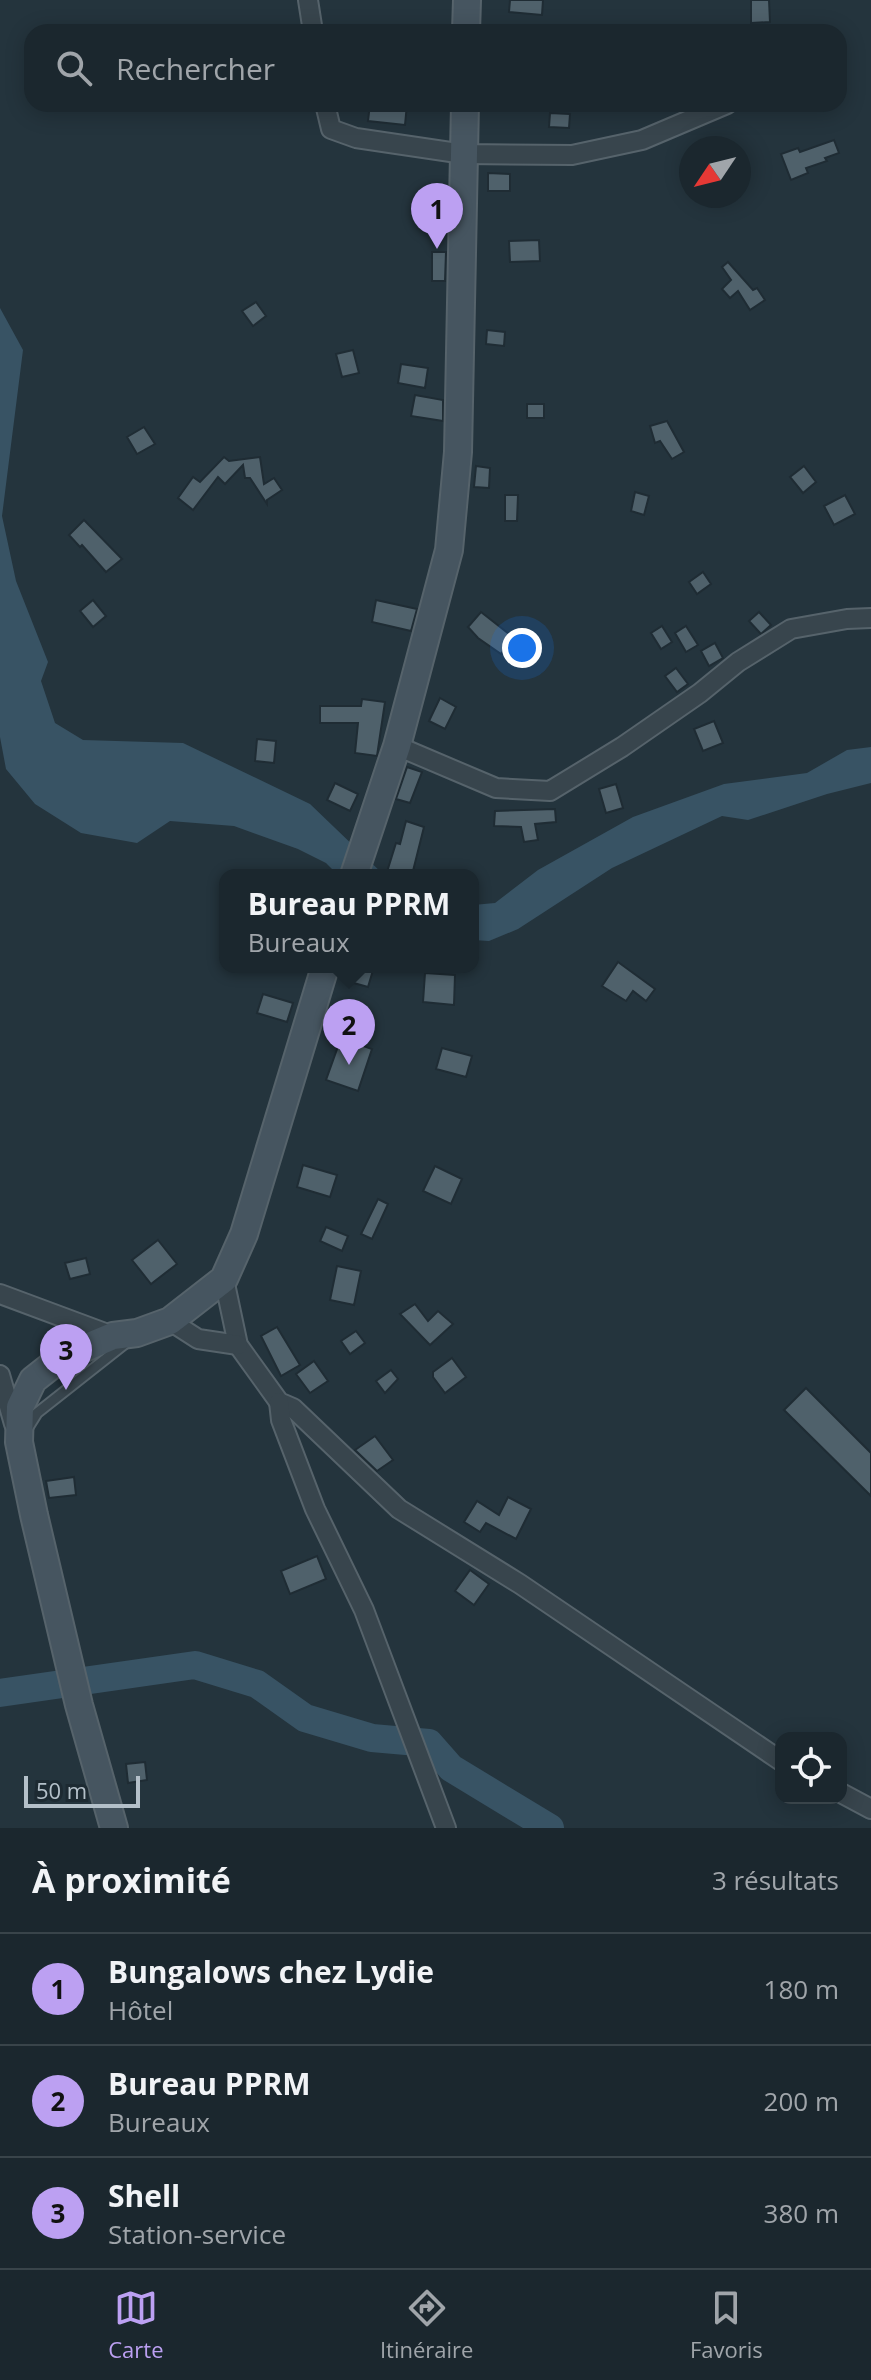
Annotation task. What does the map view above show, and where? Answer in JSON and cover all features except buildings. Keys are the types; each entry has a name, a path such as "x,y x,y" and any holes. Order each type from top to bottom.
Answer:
{"main road":[{"path":"466,24 467,0"},
{"path":"356,869 397,746 449,550 458,452 465,112"},
{"path":"114,1828 79,1705 19,1442 20,1407 33,1380 61,1358 170,1321 224,1279 244,1234 323,973"}],"street":[{"path":"308,0 312,24"},
{"path":"327,112 331,129 356,138 464,154 572,155 642,140 708,112"},
{"path":"397,746 496,788 550,791 622,747 700,693 738,662 791,629 871,618"},
{"path":"224,1279 238,1345 279,1402 281,1420 315,1509 364,1610 446,1828"},
{"path":"0,1294 125,1334"},
{"path":"170,1321 198,1339 238,1345"},
{"path":"0,1375 19,1442"},
{"path":"279,1402 293,1408 399,1509 520,1584 775,1757"},
{"path":"847,1796 871,1809"}],"water":[{"path":"0,308 23,350 2,516 16,581 48,662 41,681 55,723 83,740 183,743 310,804 378,869 332,869 298,849 234,826 170,821 137,843 81,833 35,804 6,769 0,737"},
{"path":"871,747 871,783 748,820 722,816 612,868 518,929 489,941 479,940 479,904 495,903 538,870 633,817 724,784 807,773 847,750"}],"waterway":[{"path":"0,1693 195,1665 257,1684 305,1718 372,1738 429,1743 451,1768 550,1828"}],"place":[{"name":"Bungalows chez Lydie","path":"437,249"},
{"name":"Bureau PPRM","path":"349,1065"},
{"name":"Shell","path":"66,1390"}]}
